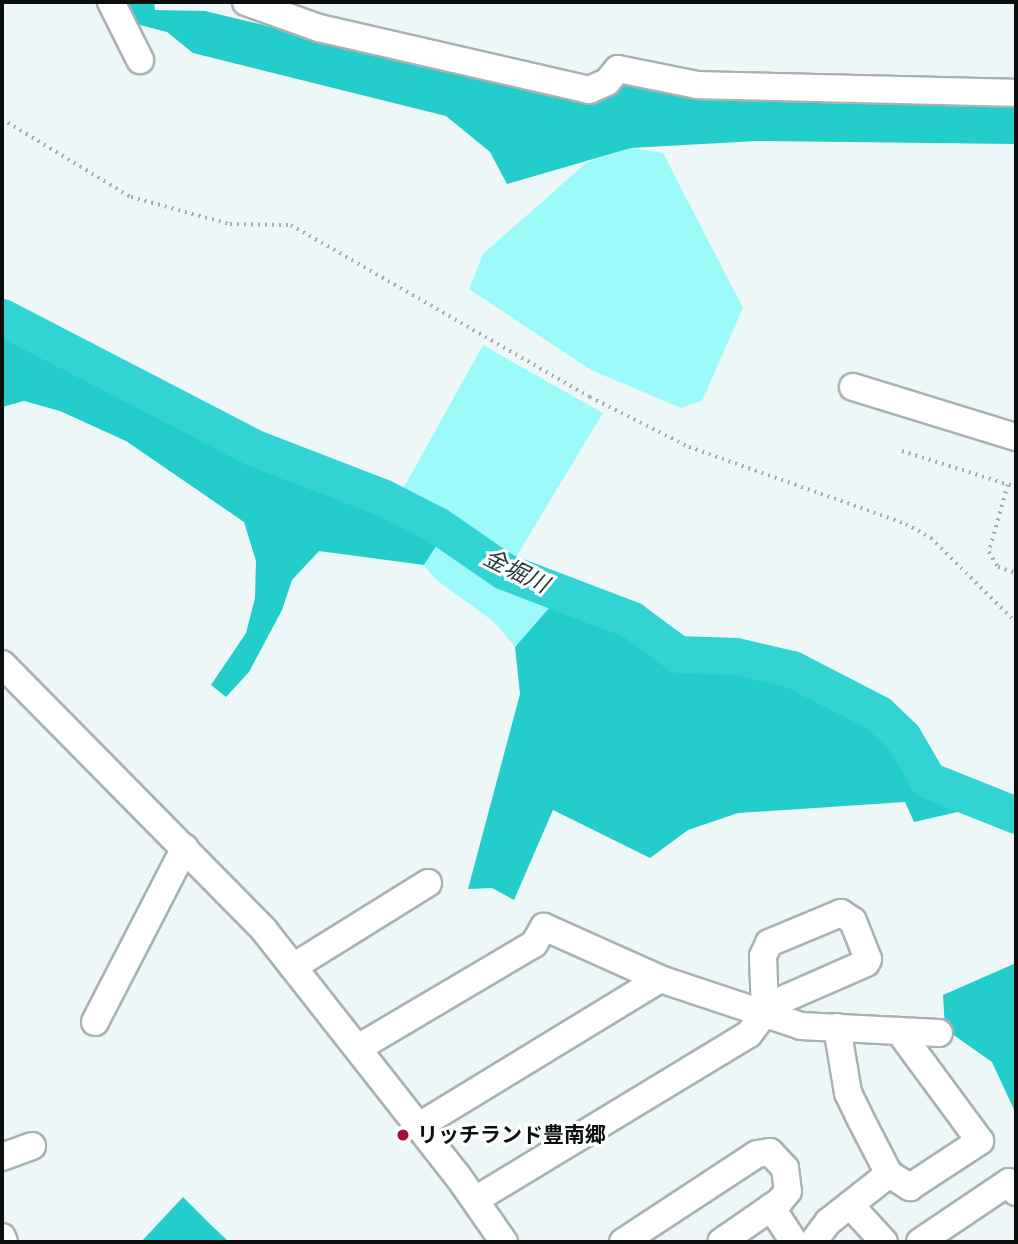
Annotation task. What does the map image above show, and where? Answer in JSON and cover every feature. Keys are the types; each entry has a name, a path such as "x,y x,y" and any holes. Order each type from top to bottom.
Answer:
{"street":[{"path":"111,2 140,60"},
{"path":"246,2 319,28 589,90 607,82 618,69 697,85 1016,93"},
{"path":"853,387 1016,437"},
{"path":"2,664 264,930 419,1126 504,1242"},
{"path":"95,1022 185,848"},
{"path":"293,967 428,883"},
{"path":"358,1048 534,944 544,928 660,979 801,1026 939,1033"},
{"path":"419,1126 660,979"},
{"path":"475,1200 749,1034 765,1013"},
{"path":"837,1027 849,1093 889,1174 910,1186 980,1141 899,1031"},
{"path":"2,1157 32,1146"},
{"path":"624,1242 764,1151 780,1161 789,1177 788,1191 771,1207 721,1242"},
{"path":"813,1242 828,1222 889,1174"},
{"path":"931,1239 1009,1182 1016,1192"},
{"path":"850,1205 884,1242"},
{"path":"771,1207 794,1242"},
{"path":"2,1237 4,1242"}],"path":[{"path":"2,119 131,197 230,224 290,225 590,397 688,447 906,524 931,538 1016,622"},
{"path":"902,451 1016,487"},
{"path":"1008,485 989,552 998,567 1016,573"}],"shaded area":[{"path":"118,2 154,2 155,10 205,11 587,103 610,97 624,86 1016,101 1016,144 756,141 631,148 507,184 490,152 446,116 193,53 167,32 132,23"},
{"path":"631,148 663,153 743,308 702,401 681,408 591,370 469,289 483,254 587,162"},
{"path":"2,325 132,389 254,456 384,504 431,531 438,543 424,565 319,551 292,580 282,610 249,672 226,697 211,685 246,633 255,598 256,561 244,522 126,441 60,411 24,401 2,407"},
{"path":"483,345 603,413 510,567 399,496"},
{"path":"431,531 504,575 556,600 515,647 494,622 434,578 424,565 438,543"},
{"path":"556,600 609,618 682,664 736,662 790,677 876,720 929,790 965,803 962,811 914,822 905,802 738,813 688,830 650,858 553,810 514,900 492,888 468,889 520,694 515,647"},
{"path":"1016,963 1016,1114 992,1062 945,1029 943,995"},
{"path":"183,1197 211,1225 229,1242 141,1242"}],"waterway":[{"name":"金堀川","path":"2,317 255,448 382,497 437,525 504,571 632,620 678,654 736,656 792,669 879,714 903,737 928,780 1016,815"}],"place":[{"name":"リッチランド豊南郷","path":"403,1135"}]}
